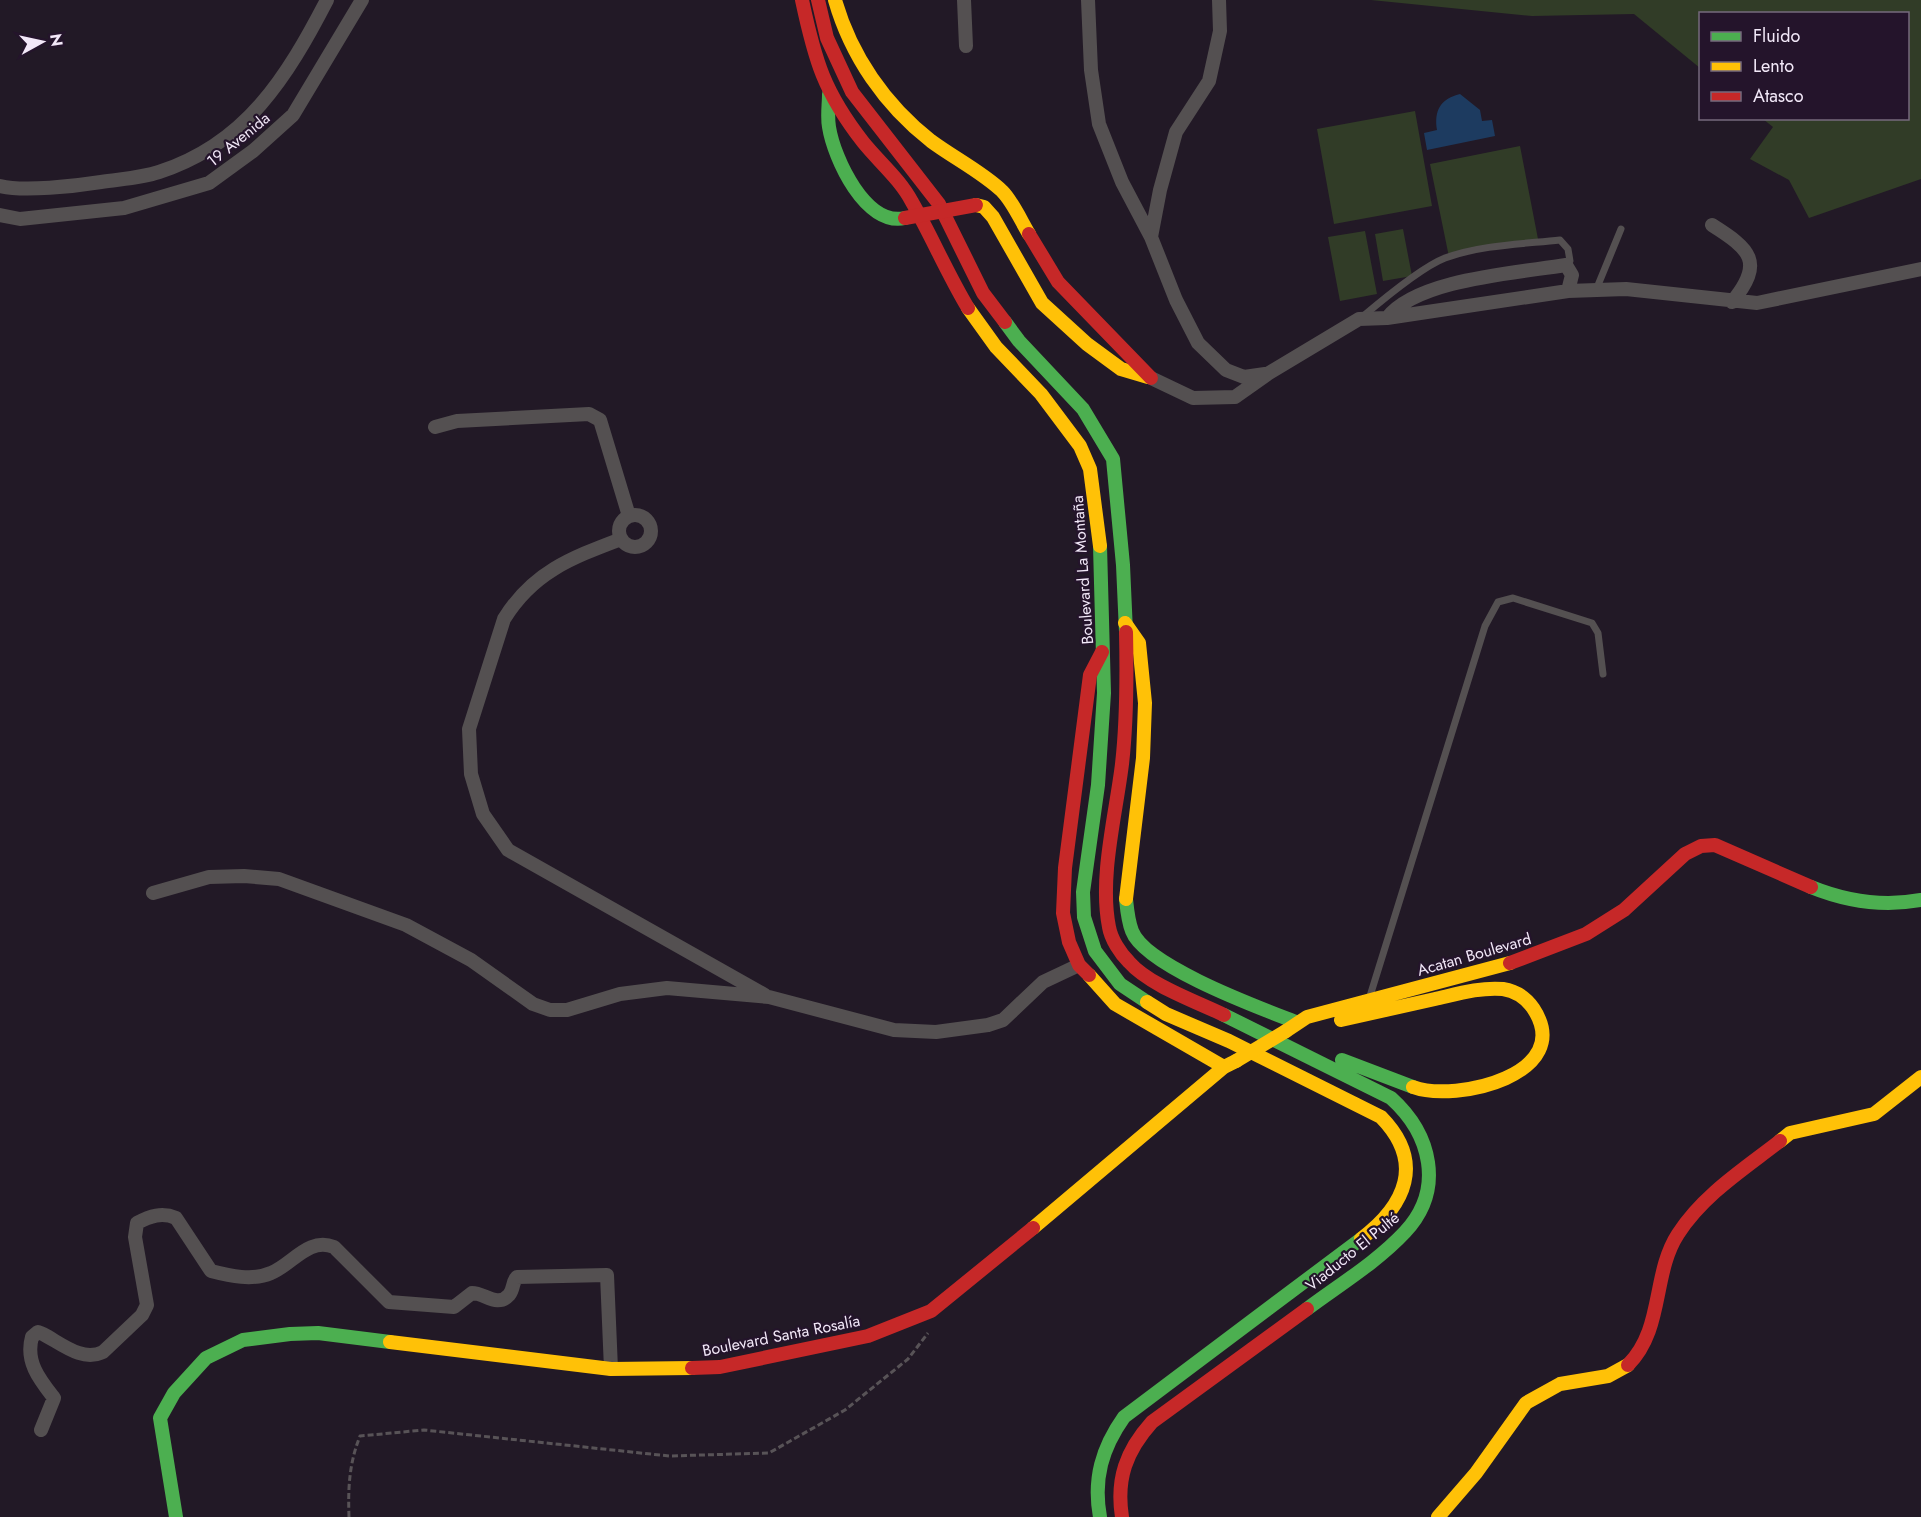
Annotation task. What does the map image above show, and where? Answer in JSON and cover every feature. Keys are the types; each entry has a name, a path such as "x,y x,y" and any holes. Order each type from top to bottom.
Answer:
{"main road":[{"name":"Boulevard La Montaña","path":"802,0 813,53 830,94 863,142 897,180 912,201 937,254 967,307 996,347 1041,394 1080,446 1090,469 1096,501 1101,554 1104,647 1100,763 1082,906 1089,940 1103,965 1120,984 1166,1014 1230,1041"},
{"path":"818,0 826,38 852,92 939,204 983,293 1019,341 1083,409 1110,453 1117,483 1125,623 1139,642 1145,713 1143,758 1125,896 1132,932 1150,954 1165,963 1291,1027 1482,989 1503,989 1524,998 1532,1006 1542,1025 1540,1050 1526,1067 1505,1078 1459,1090 1428,1092 1339,1059 1319,1060"},
{"path":"835,0 844,32 860,62 884,95 929,140 1003,192 1058,282 1151,378"},
{"path":"830,94 829,129 851,181 871,208 890,220 976,205 984,207 993,217 1034,291 1057,318 1121,369 1151,378"},
{"name":"Viaducto El Pulté","path":"1122,1517 1119,1483 1124,1460 1137,1437 1152,1422 1362,1269 1406,1232 1420,1211 1427,1188 1429,1169 1426,1147 1410,1115 1391,1098 1145,975 1130,964 1118,948 1109,928 1106,889 1126,713 1125,623"},
{"path":"1104,647 1090,675 1065,868 1063,914 1069,942 1078,965 1121,1009 1230,1064"},
{"name":"Acatan Boulevard","path":"1291,1027 1370,999 1501,966 1586,934 1624,910 1684,854 1701,846 1715,845 1808,886 1853,901 1887,906 1921,900"},
{"name":"Boulevard Santa Rosalía","path":"176,1517 160,1418 187,1374 201,1360 229,1342 285,1334 318,1333 611,1369 720,1367 857,1339 931,1311 1084,1188 1230,1064 1291,1027"},
{"name":"Viaducto El Pulté","path":"1100,1517 1096,1489 1100,1465 1109,1440 1124,1417 1383,1223 1400,1203 1404,1194 1406,1161 1400,1142 1388,1123 1353,1101 1230,1041"},
{"path":"1438,1517 1476,1473 1526,1403 1540,1393 1560,1384 1608,1376 1625,1368 1637,1356 1651,1329 1665,1264 1678,1234 1712,1194 1790,1133 1874,1114 1921,1077"}],"street":[{"name":"19 Avenida","path":"0,186 86,185 158,173 197,157 230,137 268,97 300,51 327,0"},
{"name":"19 Avenida","path":"0,215 20,219 124,208 209,183 253,151 293,115 362,0"},
{"path":"964,0 966,46"},
{"path":"1088,0 1091,70 1099,124 1122,183 1151,237 1176,300 1198,343 1234,374 1244,377 1269,373"},
{"path":"1151,237 1160,190 1176,132 1209,81 1220,31 1219,0"},
{"path":"1712,225 1742,244 1749,261 1748,282 1731,302"},
{"path":"1387,318 1396,307 1414,296 1441,286 1566,265 1572,275 1568,291"},
{"path":"1151,378 1193,398 1216,400 1235,397 1269,373 1359,320 1387,318 1568,291 1626,290 1757,303 1921,268"},
{"path":"435,428 457,421 589,414 600,420 629,516"},
{"path":"629,516 644,518 650,527 650,537 643,545 633,548 621,539 621,523 629,516"},
{"path":"621,539 552,567 512,605 504,619 469,729 471,774 483,814 508,850 770,997"},
{"path":"153,893 210,877 244,876 279,879 406,925 471,960 533,1004 550,1010 567,1010 620,994 667,987 770,997 894,1030 946,1031 988,1025 1003,1020 1042,982 1078,965"},
{"path":"41,1430 54,1398 34,1371 30,1346 32,1337 38,1332 77,1352 96,1355 142,1315 147,1305 135,1237 137,1223 148,1217 160,1215 176,1218 211,1271 241,1277 261,1276 272,1273 305,1250 328,1245 334,1247 389,1302 454,1306 472,1293 492,1300 504,1299 510,1293 517,1277 607,1275 611,1369"}],"lane":[{"path":"1596,290 1621,229"},
{"path":"1359,320 1389,294 1444,258 1498,247 1560,240 1569,249 1570,261 1566,265"},
{"path":"1370,999 1485,626 1498,602 1513,598 1592,623 1599,633 1603,674"}],"path":[{"path":"349,1517 348,1479 352,1456 360,1436 424,1430 669,1456 769,1454 844,1410 908,1359 935,1324"}],"green space":[{"path":"1371,0 1921,0 1921,179 1809,218 1789,180 1750,159 1773,127 1764,120 1909,120 1909,12 1699,12 1699,67 1634,14 1532,16"},
{"path":"1415,111 1432,206 1334,224 1317,129"},
{"path":"1520,146 1538,239 1449,257 1430,164"},
{"path":"1403,229 1412,276 1383,281 1375,234"},
{"path":"1365,231 1377,294 1340,301 1328,237"}],"water":[{"path":"1460,94 1480,110 1482,121 1492,120 1495,136 1427,150 1424,133 1437,130 1440,107 1448,99"}],"traffic: fast":[{"path":"829,94 828,123 832,140 854,188 877,212 891,218 905,218"},
{"path":"1005,322 1019,341 1083,409 1113,459 1123,565 1126,632"},
{"path":"1100,546 1104,693 1098,785 1083,892 1084,917 1095,951 1120,984 1147,1002"},
{"path":"1811,887 1866,902 1893,903 1921,900"},
{"path":"1126,899 1132,931 1141,944 1158,958 1205,984 1296,1022"},
{"path":"1224,1015 1391,1098 1405,1112 1424,1145 1429,1180 1418,1215 1394,1243 1307,1309"},
{"path":"1342,1060 1413,1087"},
{"path":"1100,1517 1098,1490 1101,1464 1110,1440 1124,1417 1361,1239"},
{"path":"176,1517 160,1418 174,1393 206,1358 243,1340 290,1334 318,1333 390,1342"}],"traffic: slow":[{"path":"835,0 850,41 860,60 899,112 931,141 1002,191 1029,234"},
{"path":"976,205 984,207 993,217 1042,303 1087,344 1121,369 1148,377"},
{"path":"968,308 996,347 1041,394 1080,446 1090,469 1100,546"},
{"path":"1125,623 1139,643 1145,703 1143,758 1126,899"},
{"path":"1286,1031 1307,1017 1510,963"},
{"path":"1089,975 1115,1004 1224,1067"},
{"path":"1341,1020 1486,989 1512,991 1524,998 1533,1008 1542,1031 1539,1050 1526,1066 1506,1078 1456,1091 1432,1091 1413,1087"},
{"path":"1147,1002 1166,1014 1229,1041 1381,1117 1395,1134 1403,1150 1406,1166 1404,1182 1399,1197 1389,1212 1361,1239"},
{"path":"1236,1061 1286,1031"},
{"path":"1033,1228 1224,1067 1236,1061"},
{"path":"1780,1141 1790,1133 1874,1114 1921,1077"},
{"path":"390,1342 611,1369 692,1368"},
{"path":"1438,1517 1476,1473 1526,1403 1560,1384 1608,1376 1628,1365"}],"traffic: jam":[{"path":"802,0 817,59 830,91 863,142 907,194 968,308"},
{"path":"818,0 827,38 852,92 939,204 983,293 1005,322"},
{"path":"905,218 976,205"},
{"path":"1029,234 1058,282 1151,378"},
{"path":"1126,632 1124,747 1107,867 1106,908 1110,932 1119,950 1148,978 1224,1015"},
{"path":"1089,975 1079,965 1069,942 1063,913 1065,868 1090,675 1102,652"},
{"path":"1510,963 1586,934 1624,910 1685,854 1701,846 1715,845 1811,887"},
{"path":"1628,1365 1639,1351 1647,1335 1664,1266 1678,1234 1699,1207 1712,1195 1738,1172 1780,1141"},
{"path":"692,1368 720,1367 868,1336 931,1311 1033,1228"},
{"path":"1122,1517 1120,1490 1125,1466 1136,1444 1152,1422 1307,1309"}]}
